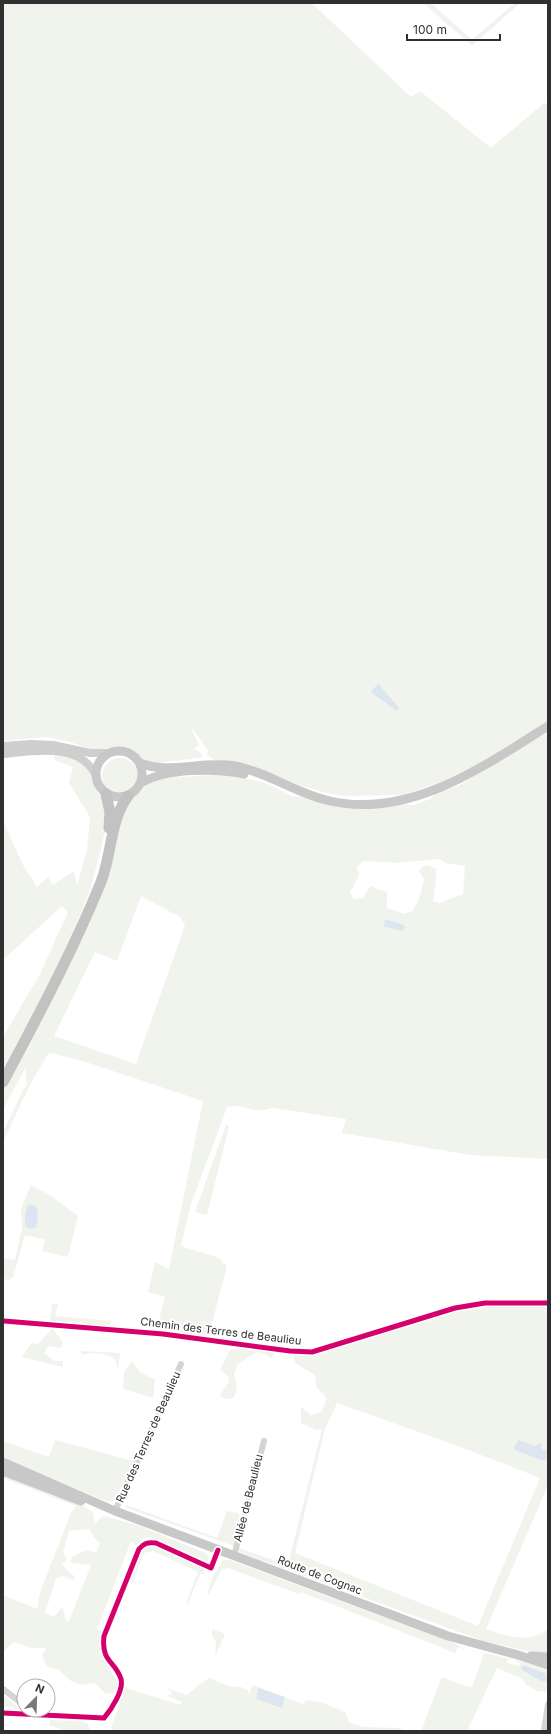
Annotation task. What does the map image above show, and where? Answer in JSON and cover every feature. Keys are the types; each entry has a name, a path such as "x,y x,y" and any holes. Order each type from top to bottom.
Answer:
{"highway":[{"path":"95,893 110,821 106,794"},
{"path":"3,1082 70,953 105,871 118,813 128,796"}],"main road":[{"path":"141,783 162,774 208,771 241,773 280,784 319,798 342,803 367,804 401,800 418,796 459,779 548,726"},
{"path":"3,746 31,744 53,745 90,753 123,751 130,753 140,763 157,768 212,764 229,765 251,770 280,784"},
{"path":"3,754 36,751 67,753 88,762 95,774 97,782 106,794 118,798 128,796 137,790 143,776 140,763"},
{"path":"95,774 99,762 108,753"},
{"name":"Route de Cognac","path":"3,1462 115,1511 448,1636 518,1655 548,1665"},
{"name":"Route de Cognac","path":"3,1471 91,1504 115,1511"},
{"name":"Route de Cognac","path":"518,1655 548,1657"}],"street":[{"name":"Chemin des Terres de Beaulieu","path":"4,1321 163,1334 290,1351 312,1352 454,1308 485,1303 548,1303"},
{"name":"Rue des Terres de Beaulieu","path":"115,1511 181,1364"},
{"name":"Allée de Beaulieu","path":"234,1556 261,1447 264,1441"},
{"path":"56,1716 104,1718 112,1709 121,1683 121,1678 105,1654 103,1646 104,1636 142,1544 149,1542 156,1543 211,1568 218,1550"},
{"path":"3,1689 16,1699"},
{"path":"544,1731 548,1704"},
{"path":"3,1713 16,1714"}],"shaded area":[{"path":"3,3 312,3 411,97 420,91 491,148 544,103 548,105 548,721 498,753 465,771 438,783 403,795 342,796 299,785 251,765 214,760 207,755 208,750 189,724 199,745 194,749 200,752 202,756 200,758 155,763 147,762 130,749 121,747 93,750 70,742 46,737 3,741"},
{"path":"423,3 431,3 472,40 515,3 520,3 472,46"},
{"path":"379,683 383,690 399,708 397,711 372,693 372,690"},
{"path":"548,729 548,1159 470,1155 342,1133 346,1119 273,1108 259,1111 238,1106 227,1107 191,1204 181,1246 219,1258 227,1266 210,1331 205,1335 156,1331 165,1297 148,1292 155,1262 169,1269 203,1101 89,1063 51,1053 48,1054 30,1085 3,1142 3,1132 27,1084 25,1068 3,1110 3,1091 87,930 103,889 120,821 126,804 149,783 162,778 214,775 236,776 268,784 292,796 414,805 430,799 439,791 458,786","holes":["440,859 445,863 465,866 463,894 440,903 433,901 436,869 428,865 423,866 419,870 424,879 420,896 413,911 404,914 387,908 387,892 370,886 363,898 354,899 350,893 359,875 357,867 363,861 396,863","141,896 180,917 185,925 136,1064 54,1036 95,952 117,961"]},
{"path":"53,753 80,760 92,775 96,790 103,799 107,824 90,891 63,956 3,1070 3,1037 40,974 68,912 62,906 3,960 3,821 23,865 37,887 48,877 53,885 74,871 77,886 87,850 90,817 69,783 73,767 54,760 55,756 51,755"},
{"path":"120,758 133,763 138,776 133,789 120,794 107,789 102,776 107,763"},
{"path":"385,919 404,925 405,928 403,931 384,927"},
{"path":"226,1125 229,1127 207,1215 195,1212"},
{"path":"31,1185 50,1195 78,1216 68,1257 42,1251 45,1240 25,1235 13,1278 10,1280 3,1279 3,1258 15,1260 22,1228 21,1208"},
{"path":"29,1204 36,1206 38,1214 36,1228 30,1229 26,1227 25,1221"},
{"path":"58,1303 55,1316 112,1321 110,1326 50,1321 52,1304"},
{"path":"548,1305 548,1453 547,1450 541,1449 538,1444 535,1446 546,1460 548,1458 548,1485 486,1629 510,1636 526,1637 541,1634 548,1629 548,1653 529,1652 484,1641 239,1552 239,1548 287,1565 289,1560 322,1429 316,1430 301,1423 301,1407 311,1415 321,1412 327,1398 316,1387 315,1375 295,1363 293,1357 296,1354 313,1352 472,1306","holes":["337,1403 458,1446 540,1478 478,1626 295,1553 325,1429"]},
{"path":"53,1328 63,1343 61,1348 48,1346 44,1353 54,1361 63,1361 63,1367 22,1357 31,1343 38,1344"},
{"path":"236,1348 275,1352 271,1358 265,1354 257,1352 238,1364 234,1374 237,1387 234,1398 225,1399 220,1395 229,1382 228,1376 220,1370 230,1350"},
{"path":"82,1351 120,1353 118,1369 115,1360 108,1355 89,1353 81,1355"},
{"path":"132,1361 140,1372 155,1380 153,1398 123,1389 124,1372"},
{"path":"55,1440 134,1461 115,1501 108,1502 3,1458 3,1441 49,1457"},
{"path":"519,1440 535,1446 540,1443 542,1445 541,1449 547,1450 548,1458 544,1461 515,1450 514,1447"},
{"path":"3,1474 86,1507 93,1513 94,1524 103,1516 137,1525 206,1553 209,1558 208,1561 204,1561 179,1552 150,1537 143,1538 136,1546 131,1541 97,1630 103,1632 100,1653 115,1678 129,1689 181,1705 182,1702 168,1696 172,1692 164,1687 187,1695 198,1685 210,1678 228,1686 241,1687 248,1690 248,1695 253,1685 303,1704 307,1700 324,1703 346,1713 349,1722 363,1727 399,1728 405,1731 111,1731 119,1705 120,1696 115,1693 106,1694 95,1683 81,1685 71,1681 59,1670 47,1666 42,1655 46,1648 31,1648 14,1642 3,1652 3,1595 37,1609 40,1592 71,1513 76,1506 3,1478","holes":["90,1529 94,1538 100,1543 96,1553 87,1550 72,1557 70,1563 91,1565 69,1621 66,1622 63,1608 61,1608 54,1617 45,1613 56,1578 64,1576 73,1580 75,1577 62,1565 67,1559 63,1553 69,1531"]},
{"path":"127,1505 217,1538 227,1511 238,1513 240,1516 234,1546 124,1507"},
{"path":"150,1545 205,1568 204,1574 200,1574 188,1604 186,1603 198,1572 153,1551 144,1553 131,1587 131,1580 128,1583 140,1550"},
{"path":"223,1560 229,1560 454,1643 466,1650 458,1647 455,1653 301,1592 299,1594 228,1568 222,1569 209,1594 207,1593 213,1576"},
{"path":"212,1629 225,1634 215,1657 216,1642 212,1636"},
{"path":"484,1653 511,1659 507,1659 507,1663 519,1666 520,1663 516,1662 516,1660 546,1669 548,1684 546,1692 537,1691 525,1684 523,1679 497,1668 467,1731 421,1731 442,1677 465,1686 472,1687"},
{"path":"523,1665 545,1673 548,1680 543,1682 522,1670 521,1667"},
{"path":"259,1688 285,1697 282,1708 256,1699"},
{"path":"3,1696 16,1705 16,1712 13,1712 13,1707 3,1707"},
{"path":"50,1720 81,1721 88,1724 90,1731 66,1731 49,1725"}],"cycle path":[{"path":"4,1321 163,1334 290,1351 312,1352 455,1308 485,1303 548,1303"},
{"path":"3,1713 104,1718 116,1700 121,1689 121,1679 106,1656 104,1636 139,1549 146,1543 156,1543 211,1568 218,1550"}]}
